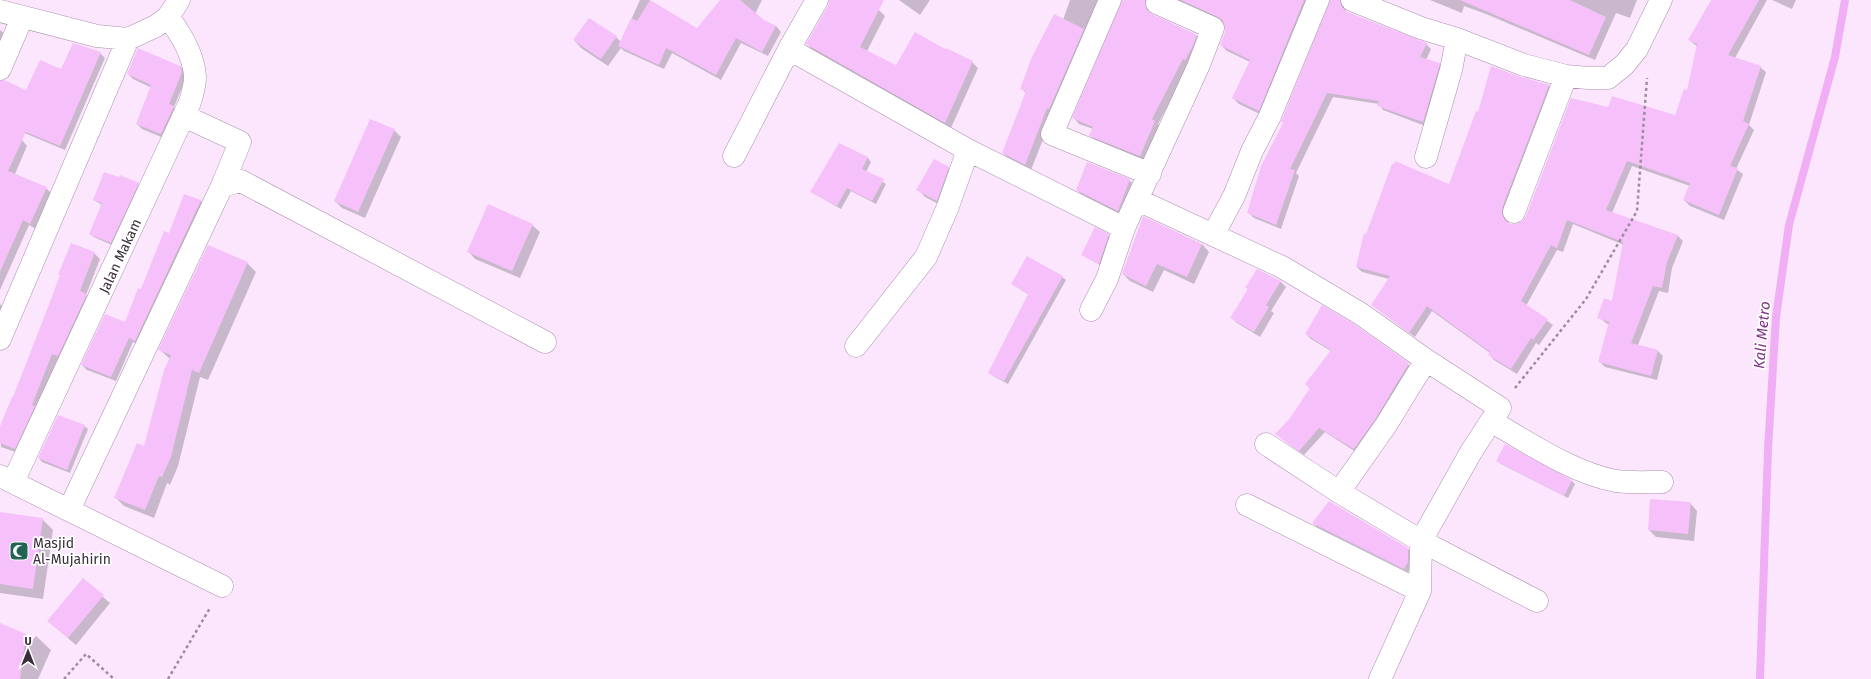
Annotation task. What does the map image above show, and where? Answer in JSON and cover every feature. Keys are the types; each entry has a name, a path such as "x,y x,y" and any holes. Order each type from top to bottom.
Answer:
{"street":[{"path":"734,156 789,49 817,0"},
{"path":"1110,0 1052,134 1150,174"},
{"path":"1213,236 1234,196 1250,156 1270,116 1318,0"},
{"path":"1352,0 1422,28 1457,39 1524,65 1566,76 1608,78 1625,64 1637,49 1661,0"},
{"path":"1091,310 1107,280 1124,228 1150,174 1213,28 1155,1"},
{"path":"0,11 22,18 97,36 128,39 169,17"},
{"name":"Jalan Makam","path":"6,479 190,102 195,78 193,64 187,47 169,17"},
{"path":"0,69 22,18"},
{"path":"97,36 116,65"},
{"path":"0,339 128,39"},
{"path":"1426,157 1451,70 1457,39"},
{"path":"789,49 968,150 1124,228"},
{"path":"1514,212 1566,76"},
{"path":"69,510 222,186 240,142 184,116"},
{"path":"856,346 926,257 947,208 968,150"},
{"path":"222,186 241,181 545,342"},
{"path":"1138,200 1282,267 1361,314 1426,360 1532,444 1586,472 1617,481 1662,482"},
{"path":"1339,492 1386,425 1426,360"},
{"path":"1380,679 1420,591 1421,541 1471,452 1496,414"},
{"path":"1266,444 1339,492 1421,541 1537,601"},
{"path":"6,479 222,586"},
{"path":"1247,505 1420,591"}],"path":[{"path":"1496,414 1586,299 1637,211 1647,76 1637,49"},
{"path":"168,679 222,586"},
{"path":"64,679 86,654 114,679"}],"building":[{"path":"650,0 697,28 720,0 740,0 764,20 776,26 762,52 736,38 716,75 666,48 659,65 618,46 631,18 637,21"},
{"path":"829,0 884,0 860,47 896,65 915,32 945,49 946,48 973,61 945,123 806,44 828,6"},
{"path":"1122,0 1145,0 1147,10 1152,14 1197,35 1193,46 1185,60 1183,59 1152,119 1155,121 1140,156 1089,136 1093,127 1072,118"},
{"path":"1181,0 1304,0 1259,111 1232,98 1250,60 1220,45 1225,32 1223,21 1218,17"},
{"path":"1330,0 1340,0 1342,7 1347,12 1427,43 1420,57 1440,63 1423,122 1377,106 1379,101 1327,93 1290,169 1295,170 1276,225 1247,213 1261,166 1283,123 1281,122"},
{"path":"1460,0 1570,0 1606,17 1589,55"},
{"path":"1711,0 1759,0 1728,55 1761,66 1743,121 1749,124 1730,166 1738,168 1719,215 1683,200 1690,183 1627,161 1606,210 1678,235 1667,262 1662,288 1653,286 1631,343 1658,350 1651,376 1598,362 1609,322 1597,318 1604,298 1612,301 1623,242 1567,220 1557,248 1551,245 1521,301 1548,319 1533,340 1531,338 1511,369 1488,355 1490,352 1427,306 1409,333 1371,305 1390,276 1356,267 1364,233 1366,234 1392,164 1394,164 1395,161 1449,184 1476,111 1478,112 1491,66 1549,85 1502,208 1502,214 1505,220 1510,224 1516,224 1522,221 1526,216 1571,98 1608,107 1612,96 1675,115 1684,89 1687,90 1697,44 1688,40"},
{"path":"1054,14 1084,29 1049,109 1047,108 1025,165 1002,153 1026,91 1020,89 1031,59"},
{"path":"589,18 617,36 601,59 573,40"},
{"path":"73,43 101,52 60,146 26,132 8,171 47,187 30,224 23,220 0,272 0,81 4,80 26,90 40,60 61,69"},
{"path":"138,48 180,66 182,72 169,104 174,106 161,134 136,124 151,85 127,74"},
{"path":"370,119 395,129 358,212 334,201"},
{"path":"839,143 868,157 862,169 884,179 872,201 847,188 837,206 810,192"},
{"path":"934,159 949,167 937,201 916,190"},
{"path":"1087,162 1130,179 1118,211 1076,190"},
{"path":"104,172 119,177 120,175 139,183 111,243 89,234 102,203 93,200"},
{"path":"184,194 201,200 135,341 129,338 111,377 81,365 105,314 125,322 138,288 141,289 164,231 169,233"},
{"path":"488,204 533,224 512,271 467,252"},
{"path":"1143,216 1202,244 1187,277 1157,264 1146,286 1122,274"},
{"path":"1095,227 1109,234 1099,264 1081,255"},
{"path":"71,243 95,252 80,291 87,294 58,356 52,354 32,405 35,406 15,449 0,443 0,426 13,397 48,307 60,275 58,275"},
{"path":"208,245 248,262 199,373 192,370 171,457 162,477 159,476 145,510 114,498 137,443 144,446 164,370 171,355 158,350"},
{"path":"1027,256 1063,276 1004,381 988,373 1028,294 1011,284"},
{"path":"1257,269 1281,281 1266,305 1269,307 1254,332 1230,318 1248,289 1245,288"},
{"path":"1322,305 1354,324 1409,363 1376,418 1354,449 1319,428 1299,451 1275,434 1290,418 1310,388 1305,384 1331,350 1305,334"},
{"path":"58,415 85,425 67,470 38,458"},
{"path":"1505,444 1572,480 1564,496 1496,461"},
{"path":"1650,499 1691,502 1688,534 1648,530"},
{"path":"1329,501 1408,548 1408,562 1404,569 1312,523"},
{"name":"Masjid Al-Mujahirin","path":"0,512 43,518 33,589 0,584"},
{"path":"83,578 104,595 68,638 47,621"},
{"path":"0,623 26,634 20,679 0,679"}],"waterway":[{"name":"Kali Metro","path":"1760,679 1768,449 1776,317 1789,225 1835,57 1845,0"}],"place":[{"name":"Masjid Al-Mujahirin","path":"19,551"}]}
